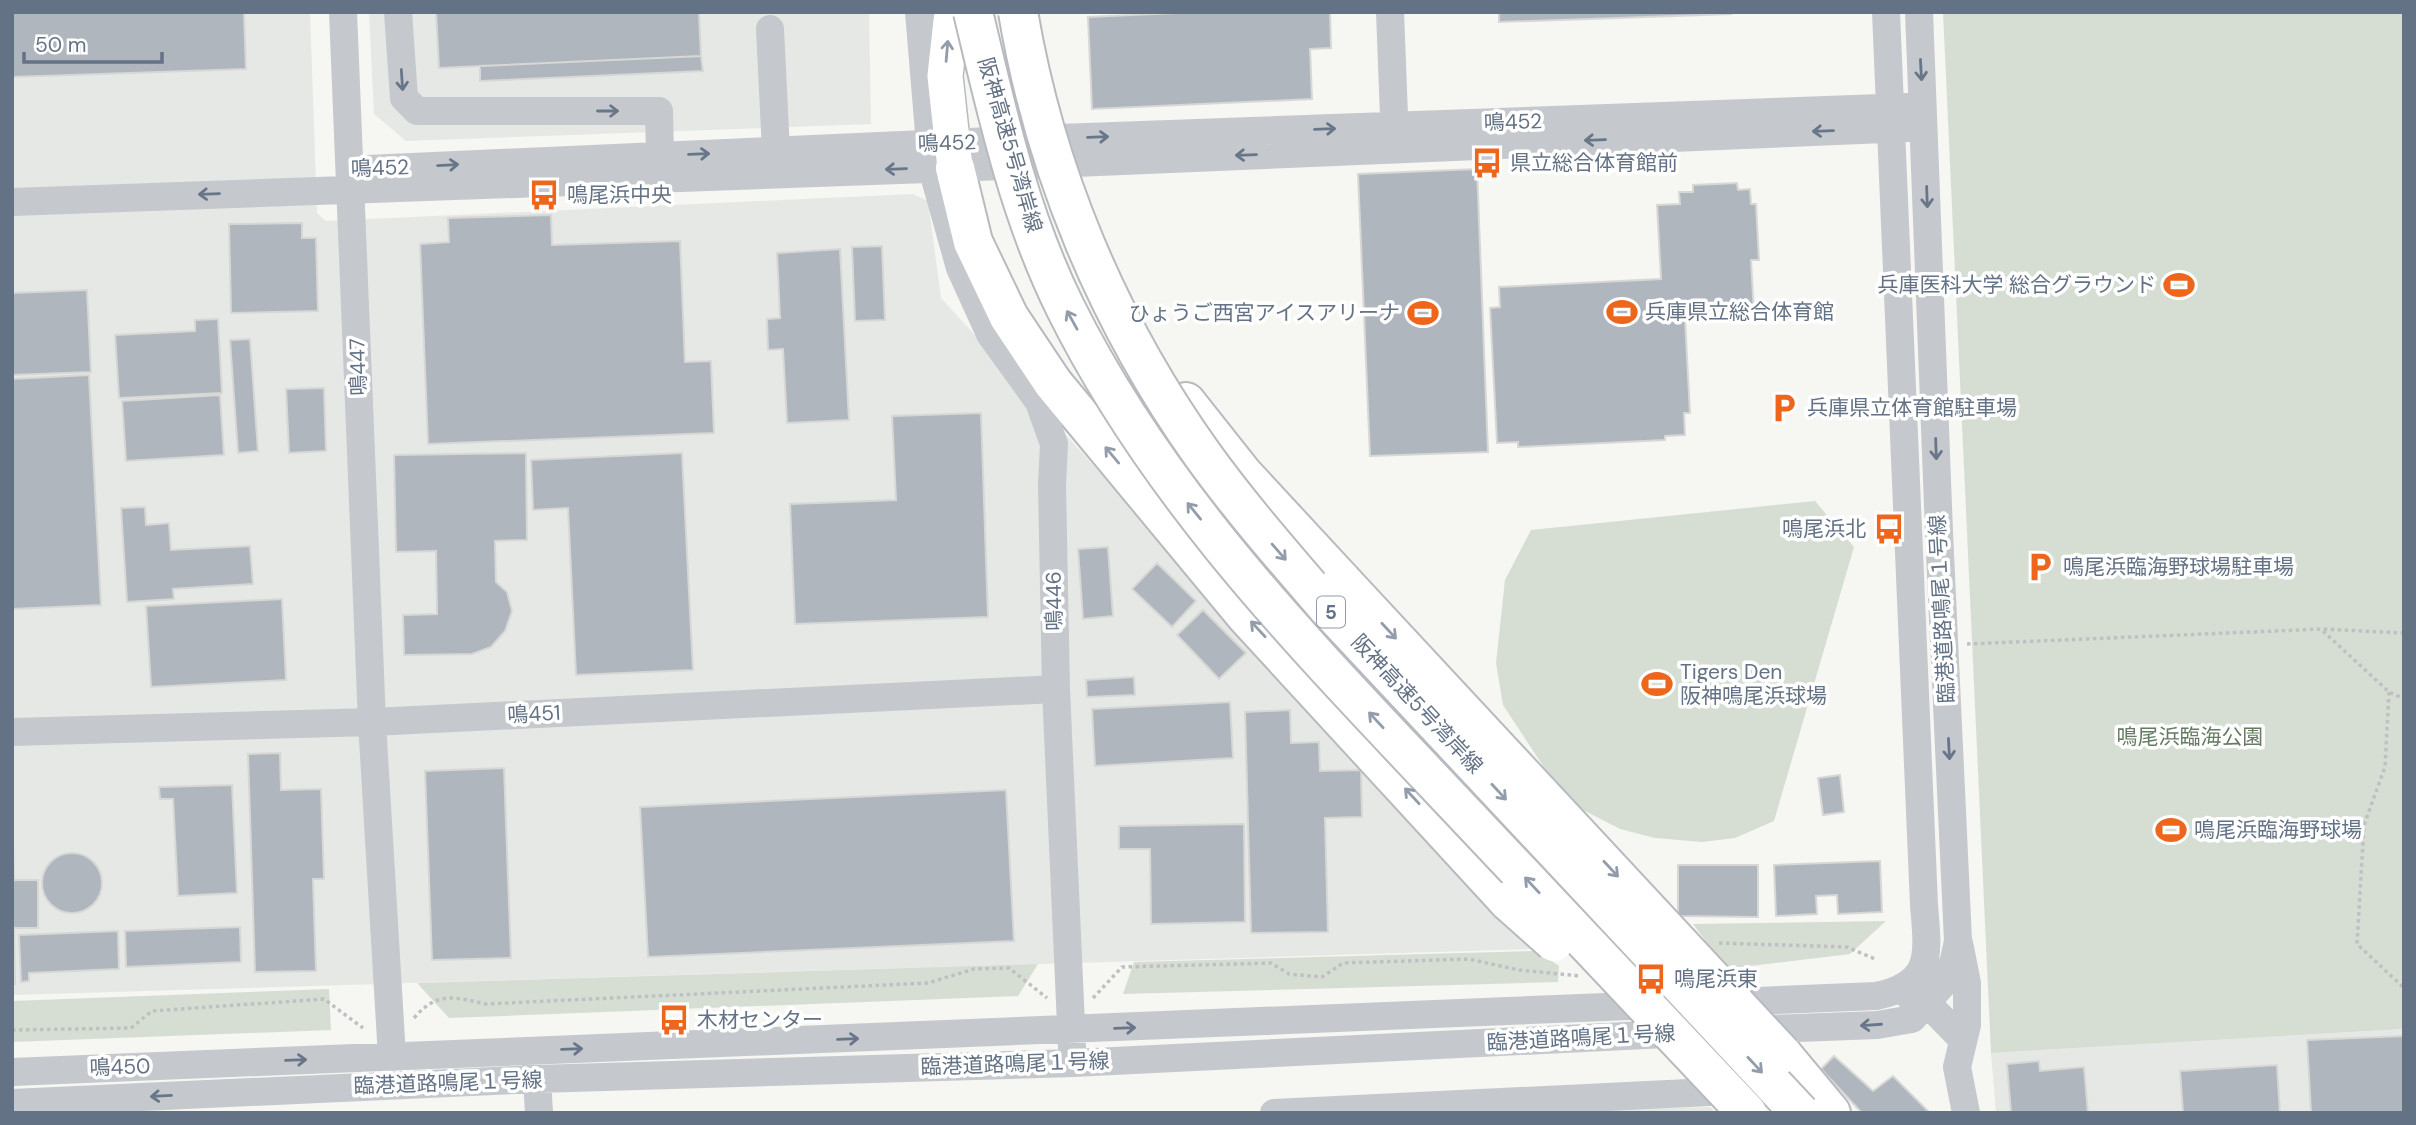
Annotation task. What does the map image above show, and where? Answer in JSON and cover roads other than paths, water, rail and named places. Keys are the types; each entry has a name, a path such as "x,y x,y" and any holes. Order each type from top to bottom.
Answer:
{"highway":[{"name":"阪神高速5号湾岸線","path":"973,12 998,120 1026,214 1050,271 1065,306 1117,401 1171,482 1259,593 1745,1113"},
{"name":"阪神高速5号湾岸線","path":"1018,12 1038,113 1070,209 1113,304 1151,375 1202,453 1262,532 1326,606 1800,1113"},
{"name":"5","path":"1063,151 1146,337 1189,408 1243,474 1782,1054 1831,1113"},
{"name":"5","path":"942,156 974,242 1009,317 1053,383 1237,606 1508,901 1745,1113"}],"main road":[{"path":"942,156 945,76 952,12"},
{"path":"1036,12 1063,151"}],"street":[{"name":"鳴447","path":"343,12 372,722 392,1057"},
{"path":"398,12 404,98 418,111 659,111 660,156"},
{"name":"鳴446","path":"919,12 960,268 990,334 1039,402 1054,444 1052,485 1056,688 1073,1063"},
{"path":"1390,12 1395,138"},
{"name":"臨港道路鳴尾１号線","path":"228,1063 1876,996 1908,985 1920,971 1927,951 1886,12"},
{"name":"臨港道路鳴尾１号線","path":"229,1103 537,1079 1073,1063 1877,1025 1920,1011 1943,984 1954,960 1958,941 1919,12"},
{"path":"770,29 776,151"},
{"name":"鳴452","path":"12,182 350,179 1924,118"},
{"name":"鳴452","path":"12,202 660,156 776,151 942,156"},
{"name":"鳴451","path":"12,732 372,722 1056,688"},
{"path":"1958,941 1967,983 1967,1025 1960,1054 1966,1113"},
{"path":"1894,992 1920,1011 1937,1037 1960,1054"},
{"path":"535,1051 539,1113"},
{"path":"228,1063 229,1103"},
{"name":"鳴450","path":"12,1072 228,1063"},
{"path":"1274,1113 1710,1092"},
{"name":"鳴450","path":"12,1103 229,1103"}],"place":[{"name":"県立総合体育館前","path":"1487,163"},
{"name":"鳴尾浜中央","path":"544,195"},
{"name":"兵庫医科大学 総合グラウンド","path":"2179,285"},
{"name":"兵庫県立総合体育館","path":"1622,312"},
{"name":"ひょうご西宮アイスアリーナ","path":"1423,313"},
{"name":"兵庫県立体育館駐車場","path":"1784,408"},
{"name":"鳴尾浜北","path":"1889,529"},
{"name":"鳴尾浜臨海野球場駐車場","path":"2040,567"},
{"name":"Tigers Den 阪神鳴尾浜球場","path":"1657,684"},
{"name":"鳴尾浜臨海野球場","path":"2171,830"},
{"name":"鳴尾浜東","path":"1651,979"},
{"name":"木材センター","path":"674,1020"}],"park label":[{"name":"鳴尾浜臨海公園","path":"2190,737"}]}
